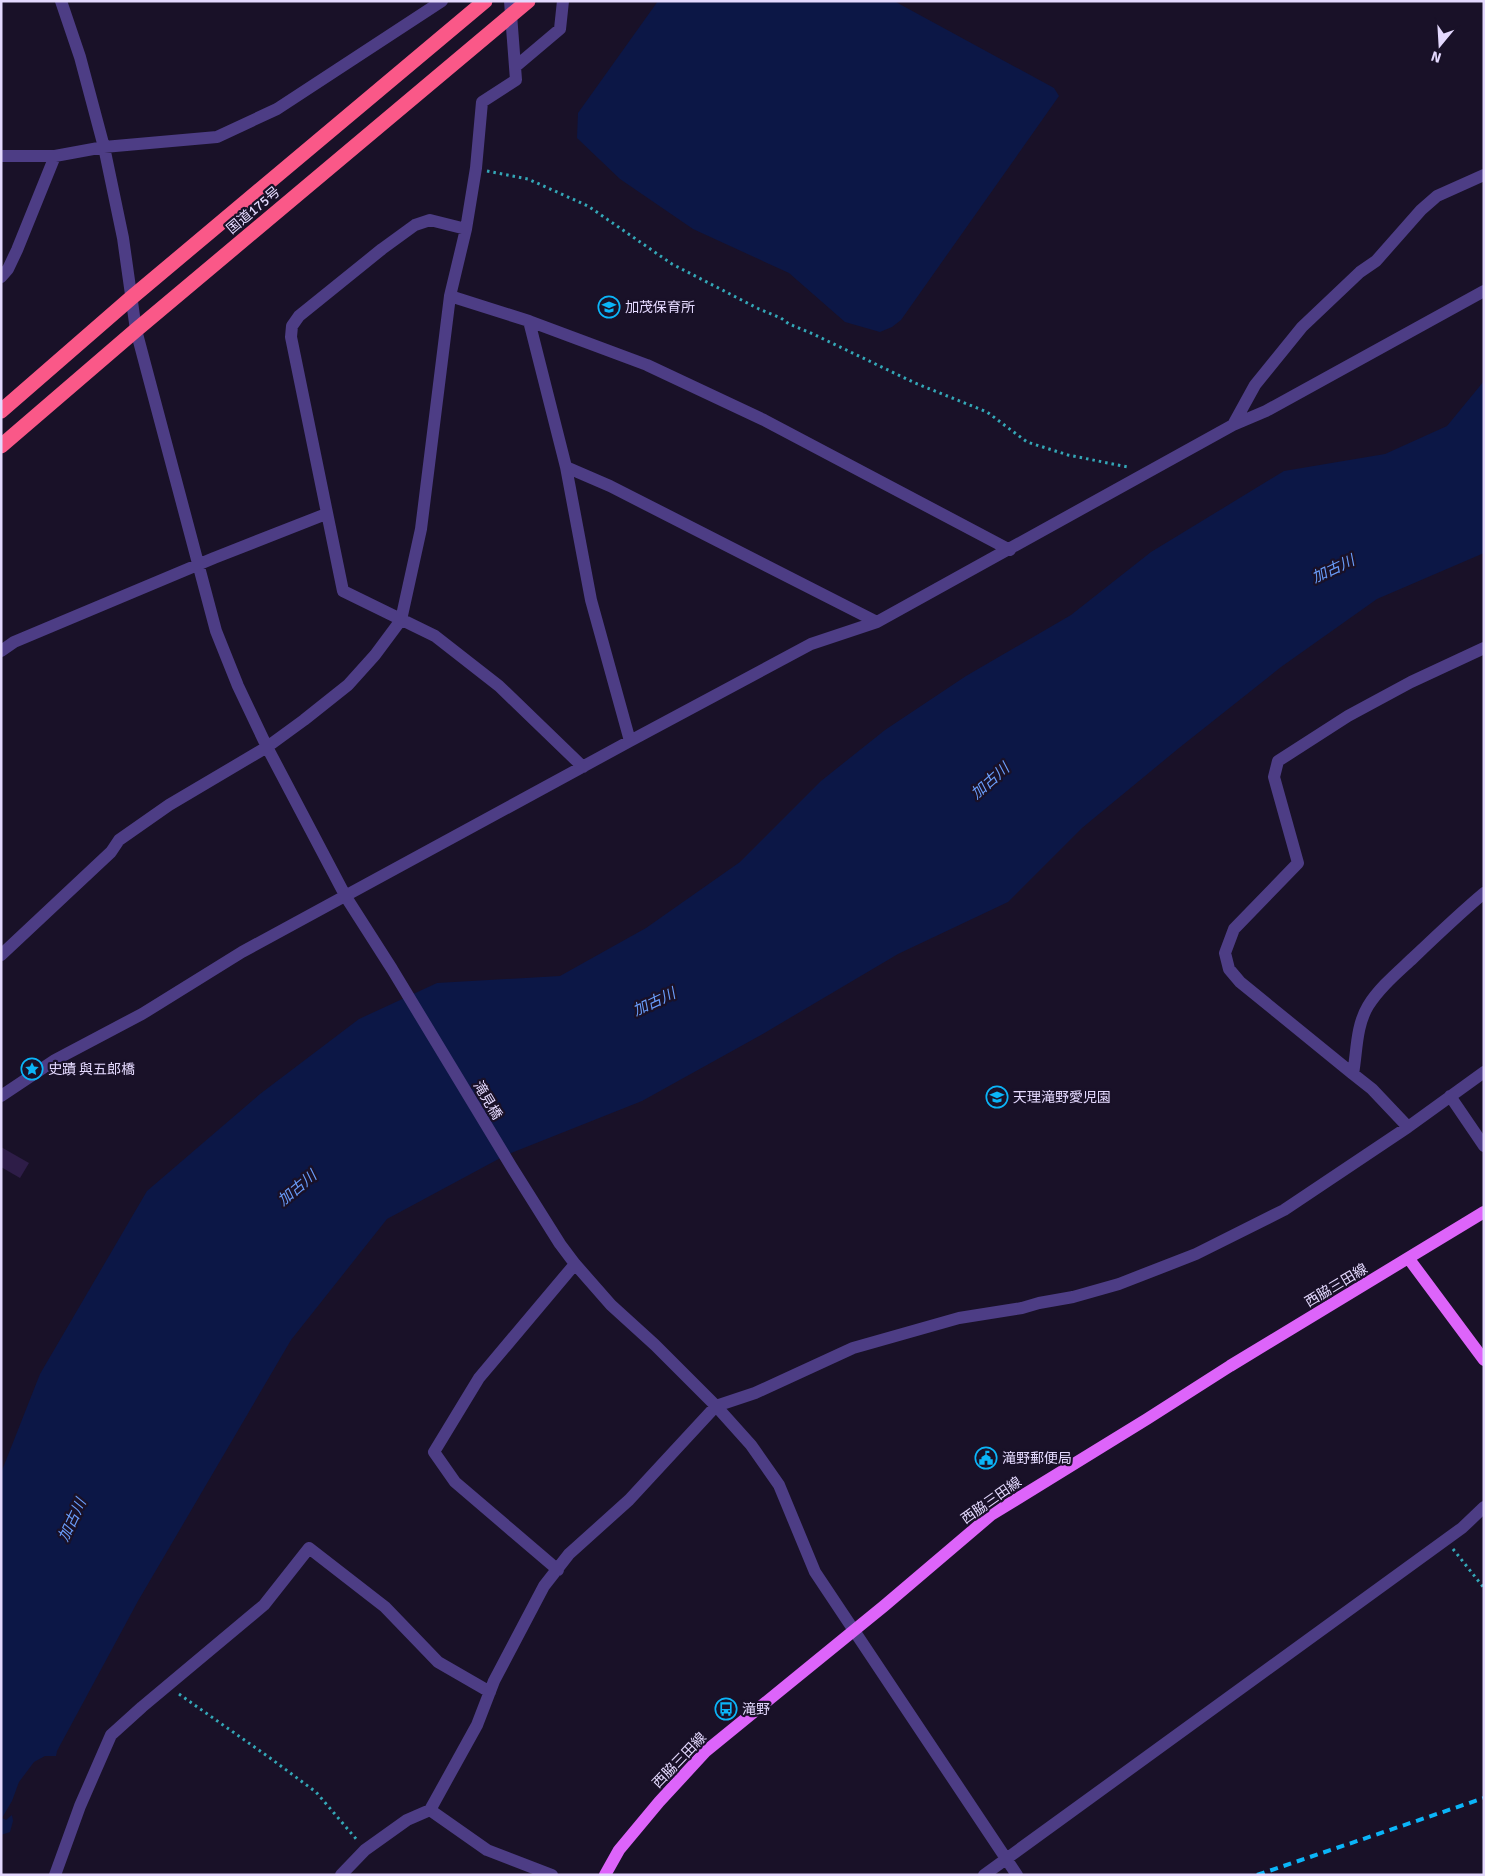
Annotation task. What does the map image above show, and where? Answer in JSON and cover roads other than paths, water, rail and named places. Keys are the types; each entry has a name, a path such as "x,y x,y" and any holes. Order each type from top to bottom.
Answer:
{"highway":[{"name":"国道175号","path":"1,411 130,298 485,1"},
{"name":"国道175号","path":"1,446 511,8 528,1"}],"main road":[{"name":"西脇三田線","path":"605,1875 619,1850 636,1829 706,1751 991,1515 1147,1420 1230,1366 1410,1259 1484,1212"},
{"path":"1410,1259 1484,1360"}],"street":[{"name":"滝見橋","path":"61,1 80,57 104,147 123,238 136,330 216,632 238,686 268,747 346,897 392,969 510,1166 560,1244 575,1264 612,1305 716,1406 751,1445 779,1486 815,1572 1017,1875"},
{"path":"1,156 55,156 104,147 217,137 277,109 442,1"},
{"path":"515,67 560,29 563,1"},
{"path":"1,954 104,858 119,840 169,805 268,747 348,685 375,655 401,620 421,529 450,296 466,229 476,168 482,102 516,80 511,8"},
{"path":"1,277 8,269 17,250 55,156"},
{"path":"1233,425 1255,384 1302,327 1360,272 1376,261 1421,210 1437,196 1484,175"},
{"path":"466,229 430,220 415,225 299,316 292,326 291,337 326,514 343,591 435,636 499,686 583,767"},
{"path":"1,1096 55,1060 142,1014 242,952 630,741 811,644 877,622 1233,425 1266,412 1484,291"},
{"path":"450,296 528,321 648,364 764,420 1010,550"},
{"path":"528,321 566,467 591,600 630,741"},
{"path":"566,467 618,490 877,622"},
{"path":"1,651 14,642 199,566 214,558 326,514"},
{"path":"1408,1127 1372,1089 1240,982 1229,969 1225,953 1234,929 1298,863 1274,777 1278,760 1356,712 1411,682 1484,648"},
{"path":"1353,1074 1358,1031 1368,1006 1387,982 1484,893"},
{"path":"341,1875 365,1850 407,1820 430,1810 477,1725 490,1692 540,1594 569,1554 629,1500 716,1406 755,1393 853,1348 959,1318 1073,1297 1119,1284 1196,1254 1284,1210 1408,1127 1484,1072"},
{"path":"1450,1096 1484,1146"},
{"path":"558,1570 455,1482 434,1452 479,1378 575,1264"},
{"path":"984,1875 1462,1528 1484,1507"},
{"path":"55,1875 80,1806 111,1736 142,1707 264,1606 309,1548 385,1608 438,1662 490,1692"},
{"path":"430,1810 487,1850 552,1875"}],"water":[{"path":"658,1 894,1 1054,88 1059,96 901,320 892,327 880,332 845,322 789,273 693,229 620,179 577,138 578,113"},
{"name":"加古川","path":"1484,381 1484,553 1377,599 1281,667 1082,828 1008,902 898,954 761,1035 642,1101 506,1155 387,1219 291,1340 138,1601 56,1756 45,1756 34,1762 19,1782 12,1801 2,1818 6,1820 12,1815 13,1821 10,1832 1,1835 1,1473 40,1374 147,1191 260,1094 359,1019 437,983 560,976 646,928 740,862 821,781 885,730 966,676 1071,615 1151,552 1284,471 1385,454 1447,426"}],"railway":[{"path":"1257,1875 1484,1798"}],"place":[{"name":"加茂保育所","path":"609,307"},
{"name":"史蹟 與五郎橋","path":"32,1069"},
{"name":"天理滝野愛児園","path":"997,1097"},
{"name":"滝野郵便局","path":"986,1458"},
{"name":"滝野","path":"726,1709"}]}
